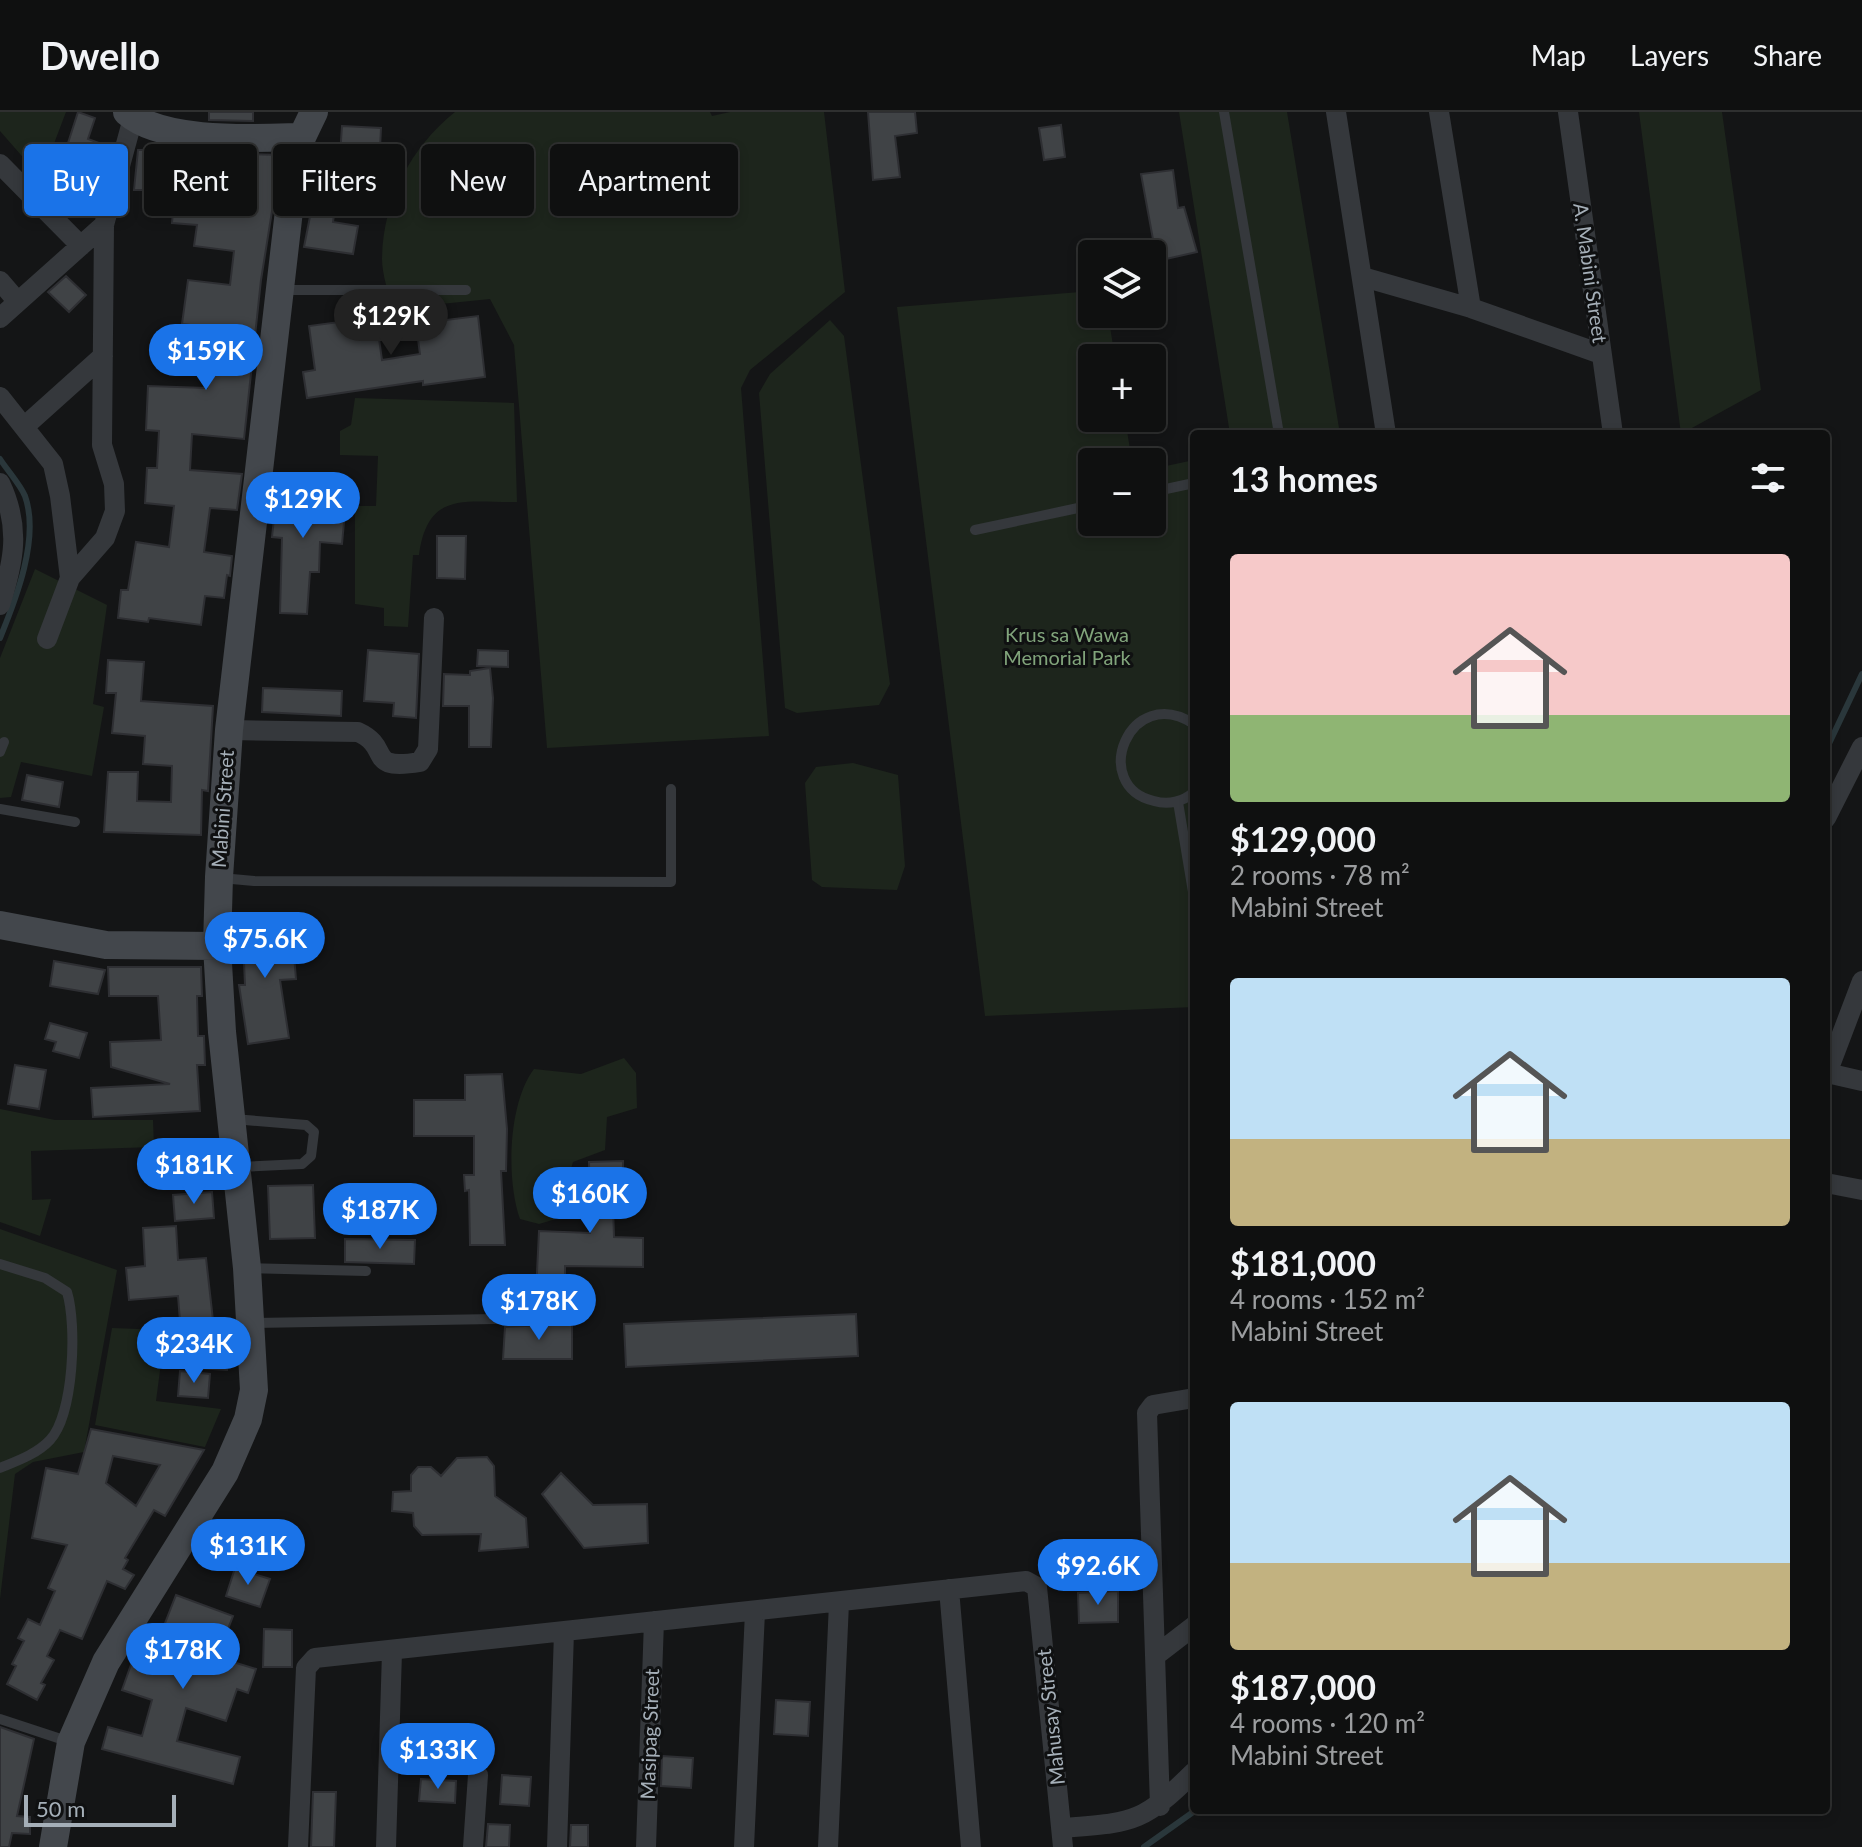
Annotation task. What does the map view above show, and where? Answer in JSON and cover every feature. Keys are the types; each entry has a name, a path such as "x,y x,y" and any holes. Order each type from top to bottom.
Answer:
{"main road":[{"path":"130,115 173,132 254,138 308,124"},
{"name":"Mabini Street","path":"53,1847 71,1742 106,1662 225,1472 248,1419 254,1390 247,1268 217,946 219,877 229,730 280,290 308,124"},
{"path":"0,925 106,945 217,946"}],"street":[{"path":"1336,112 1385,430"},
{"path":"1439,112 1471,308"},
{"name":"A. Mabini Street","path":"1568,112 1612,430"},
{"path":"47,639 70,578 105,538 115,511 114,484 102,445 104,225 130,115"},
{"path":"0,164 81,246"},
{"path":"0,318 104,225"},
{"path":"1363,277 1471,308 1601,354"},
{"path":"0,281 18,302"},
{"path":"25,426 103,356"},
{"path":"0,397 53,464 70,578"},
{"path":"0,483 9,502 15,531 15,560 0,605"},
{"path":"229,730 358,732 366,735 384,762 392,766 420,762 428,749 434,618"},
{"path":"1830,810 1862,747"},
{"path":"1830,1067 1860,993"},
{"path":"1830,1075 1862,1081"},
{"path":"1830,1184 1862,1190"},
{"path":"1160,1806 1147,1413 1153,1405 1190,1399"},
{"name":"Mahusay Street","path":"949,1589 1026,1581 1037,1587 1063,1837"},
{"path":"298,1847 309,1661 949,1589 971,1847"},
{"path":"828,1847 839,1603"},
{"path":"744,1847 755,1612"},
{"name":"Masipag Street","path":"646,1847 654,1621"},
{"path":"1155,1656 1190,1629"},
{"path":"557,1847 564,1632"},
{"path":"386,1847 392,1652"},
{"path":"473,1847 478,1775"},
{"path":"1063,1837 1130,1822 1160,1806 1190,1776"}],"lane":[{"path":"1224,112 1278,430"},
{"path":"280,290 466,290"},
{"path":"1166,489 1190,484"},
{"path":"975,530 1078,508"},
{"path":"1190,722 1181,716 1153,715 1130,731 1120,757 1121,771 1137,794 1164,803 1178,802 1190,794"},
{"path":"219,877 269,881 671,882 671,789"},
{"path":"1178,802 1190,874"},
{"path":"0,809 75,822"},
{"path":"231,1119 306,1125 314,1132 311,1156 302,1164 236,1167"},
{"path":"0,1264 45,1278 67,1292 72,1310 73,1349 62,1419 50,1440 26,1457 0,1468"},
{"path":"247,1268 366,1271"},
{"path":"249,1323 561,1318"},
{"path":"0,1719 71,1742"}],"green space":[{"path":"0,112 66,112 54,144 24,144 24,159 0,131"},
{"path":"455,112 710,112 712,116 730,112 824,112 845,292 750,370 741,388 769,736 547,748 514,345 490,299 392,309 382,259 388,216 405,216 405,172 421,147 421,216 534,216 534,144 423,144"},
{"path":"1179,112 1287,112 1339,430 1229,430"},
{"path":"1639,112 1722,112 1761,390 1688,430 1680,430"},
{"name":"Krus sa Wawa Memorial Park","path":"1078,292 1078,328 1110,328 1113,344 1078,344 1078,432 1127,432 1130,448 1078,448 1078,536 1166,536 1166,466 1190,461 1190,1007 985,1016 897,307"},
{"path":"830,320 844,336 890,684 879,705 797,713 785,708 759,393 770,374"},
{"path":"355,398 514,403 517,502 452,504 431,519 419,555 413,555 408,627 384,626 384,608 355,604 355,506 376,506 378,456 340,455 340,431 351,425"},
{"path":"35,569 107,605 93,704 104,707 92,776 21,762 11,797 0,798 0,658"},
{"path":"853,763 898,775 905,866 897,890 822,887 812,880 805,783 816,767"},
{"path":"624,1058 636,1073 637,1108 607,1117 605,1150 573,1162 556,1219 539,1224 520,1219 513,1184 512,1142 519,1101 534,1069 581,1074"},
{"path":"0,1109 55,1120 153,1120 154,1147 31,1151 32,1200 51,1199 40,1236 0,1222"},
{"path":"0,1229 117,1270 84,1452 33,1462 15,1474 0,1599"},
{"path":"112,1328 191,1331 188,1364 161,1363 156,1401 221,1409 205,1447 95,1425"}],"building":[{"path":"78,112 95,118 88,139 101,144 60,144 68,143"},
{"path":"209,112 253,112 253,121 209,120"},
{"path":"868,112 915,112 917,133 895,136 900,177 873,180"},
{"path":"1061,125 1065,157 1044,160 1039,128"},
{"path":"342,126 381,128 380,144 341,144"},
{"path":"138,150 144,150 144,190 134,190"},
{"path":"257,154 273,155 273,205 261,280 244,439 192,434 190,470 242,474 237,510 210,508 204,552 232,556 224,598 205,596 201,625 149,618 148,622 118,618 121,590 128,590 136,542 169,547 174,506 145,503 147,468 157,468 159,431 146,430 148,386 207,388 216,328 182,324 188,280 230,285 234,251 194,246 197,225 172,223 173,216 257,216"},
{"path":"1173,170 1178,208 1184,207 1197,252 1166,259 1166,240 1153,240 1141,174"},
{"path":"310,216 334,216 333,222 358,226 353,254 304,247"},
{"path":"66,276 86,295 69,312 48,292"},
{"path":"478,316 485,377 423,385 423,381 307,398 303,372 315,370 309,326 376,317 382,360 420,354 417,332 430,331 429,322"},
{"path":"283,483 324,487 323,504 337,506 336,521 344,522 342,544 320,542 319,572 310,572 307,614 280,613 282,538 272,537 276,500 281,500"},
{"path":"437,536 466,536 465,579 437,578"},
{"path":"368,650 419,654 416,718 393,716 394,703 364,701"},
{"path":"478,650 508,651 508,667 477,666"},
{"path":"108,660 144,662 141,701 213,706 208,791 202,790 201,835 104,832 108,772 138,772 137,801 171,802 172,766 143,764 145,736 112,733 116,693 106,693"},
{"path":"490,668 493,698 491,747 469,747 469,706 443,706 444,674 470,675 470,671"},
{"path":"263,688 342,691 341,716 262,712"},
{"path":"27,775 63,782 59,807 22,800"},
{"path":"242,917 280,917 283,956 294,955 296,979 280,980 289,1038 248,1044 239,985 245,985"},
{"path":"54,961 105,970 98,994 50,986"},
{"path":"108,967 201,967 202,996 197,996 198,1036 204,1036 205,1065 197,1065 200,1111 93,1117 91,1088 170,1084 111,1067 110,1042 161,1040 158,996 109,996"},
{"path":"50,1023 87,1033 79,1058 53,1051 56,1042 45,1039"},
{"path":"15,1065 46,1070 39,1109 8,1104"},
{"path":"502,1074 507,1129 506,1171 501,1171 505,1245 470,1245 469,1190 465,1191 464,1175 474,1175 474,1136 414,1136 414,1100 465,1100 465,1075"},
{"path":"623,1161 623,1205 613,1206 614,1237 643,1238 643,1267 565,1266 565,1294 536,1293 539,1231 590,1233 589,1162"},
{"path":"313,1185 315,1238 270,1239 268,1186"},
{"path":"212,1192 214,1218 175,1221 173,1195"},
{"path":"176,1226 178,1260 206,1258 214,1329 231,1331 227,1370 197,1368 201,1319 180,1321 178,1296 129,1300 126,1268 145,1266 143,1228"},
{"path":"345,1239 415,1240 414,1264 345,1262"},
{"path":"856,1314 858,1356 626,1367 624,1324"},
{"path":"572,1324 572,1359 503,1359 505,1327"},
{"path":"180,1371 210,1374 208,1398 178,1396"},
{"path":"91,1429 204,1450 165,1516 154,1510 125,1558 128,1560 123,1569 134,1575 125,1589 107,1581 82,1639 60,1630 47,1656 54,1660 41,1683 45,1685 37,1700 7,1684 16,1666 12,1664 24,1641 18,1638 28,1619 40,1625 55,1591 48,1588 67,1545 32,1538 46,1468 78,1474","holes":["113,1456 160,1465 136,1506 106,1483"]},
{"path":"487,1457 494,1466 495,1496 526,1518 528,1547 479,1551 481,1534 422,1535 414,1526 413,1513 392,1511 393,1492 411,1491 411,1475 418,1467 431,1467 441,1476 457,1458"},
{"path":"561,1473 593,1505 647,1504 648,1543 584,1548 542,1494"},
{"path":"235,1568 270,1579 260,1607 226,1596"},
{"path":"1118,1591 1118,1622 1079,1623 1078,1593"},
{"path":"176,1595 233,1616 217,1657 256,1669 248,1693 237,1689 226,1721 186,1708 177,1741 240,1757 233,1784 102,1749 108,1727 142,1736 152,1700 122,1690 133,1659 139,1661 149,1632 160,1636"},
{"path":"264,1629 292,1630 292,1667 263,1667"},
{"path":"776,1700 810,1702 808,1736 774,1734"},
{"path":"0,1727 34,1739 17,1816 30,1817 30,1834 12,1833 9,1847 0,1847"},
{"path":"662,1756 693,1758 691,1788 661,1786"},
{"path":"502,1775 531,1777 529,1806 500,1804"},
{"path":"421,1779 456,1781 455,1803 419,1801"},
{"path":"313,1792 336,1792 334,1847 311,1847"},
{"path":"488,1824 510,1825 509,1847 486,1847"},
{"path":"571,1825 588,1825 588,1847 570,1847"}],"waterway":[{"path":"0,459 25,496 30,530 24,568 0,638"},
{"path":"1830,742 1862,674"},
{"path":"1144,1847 1190,1814"}]}
